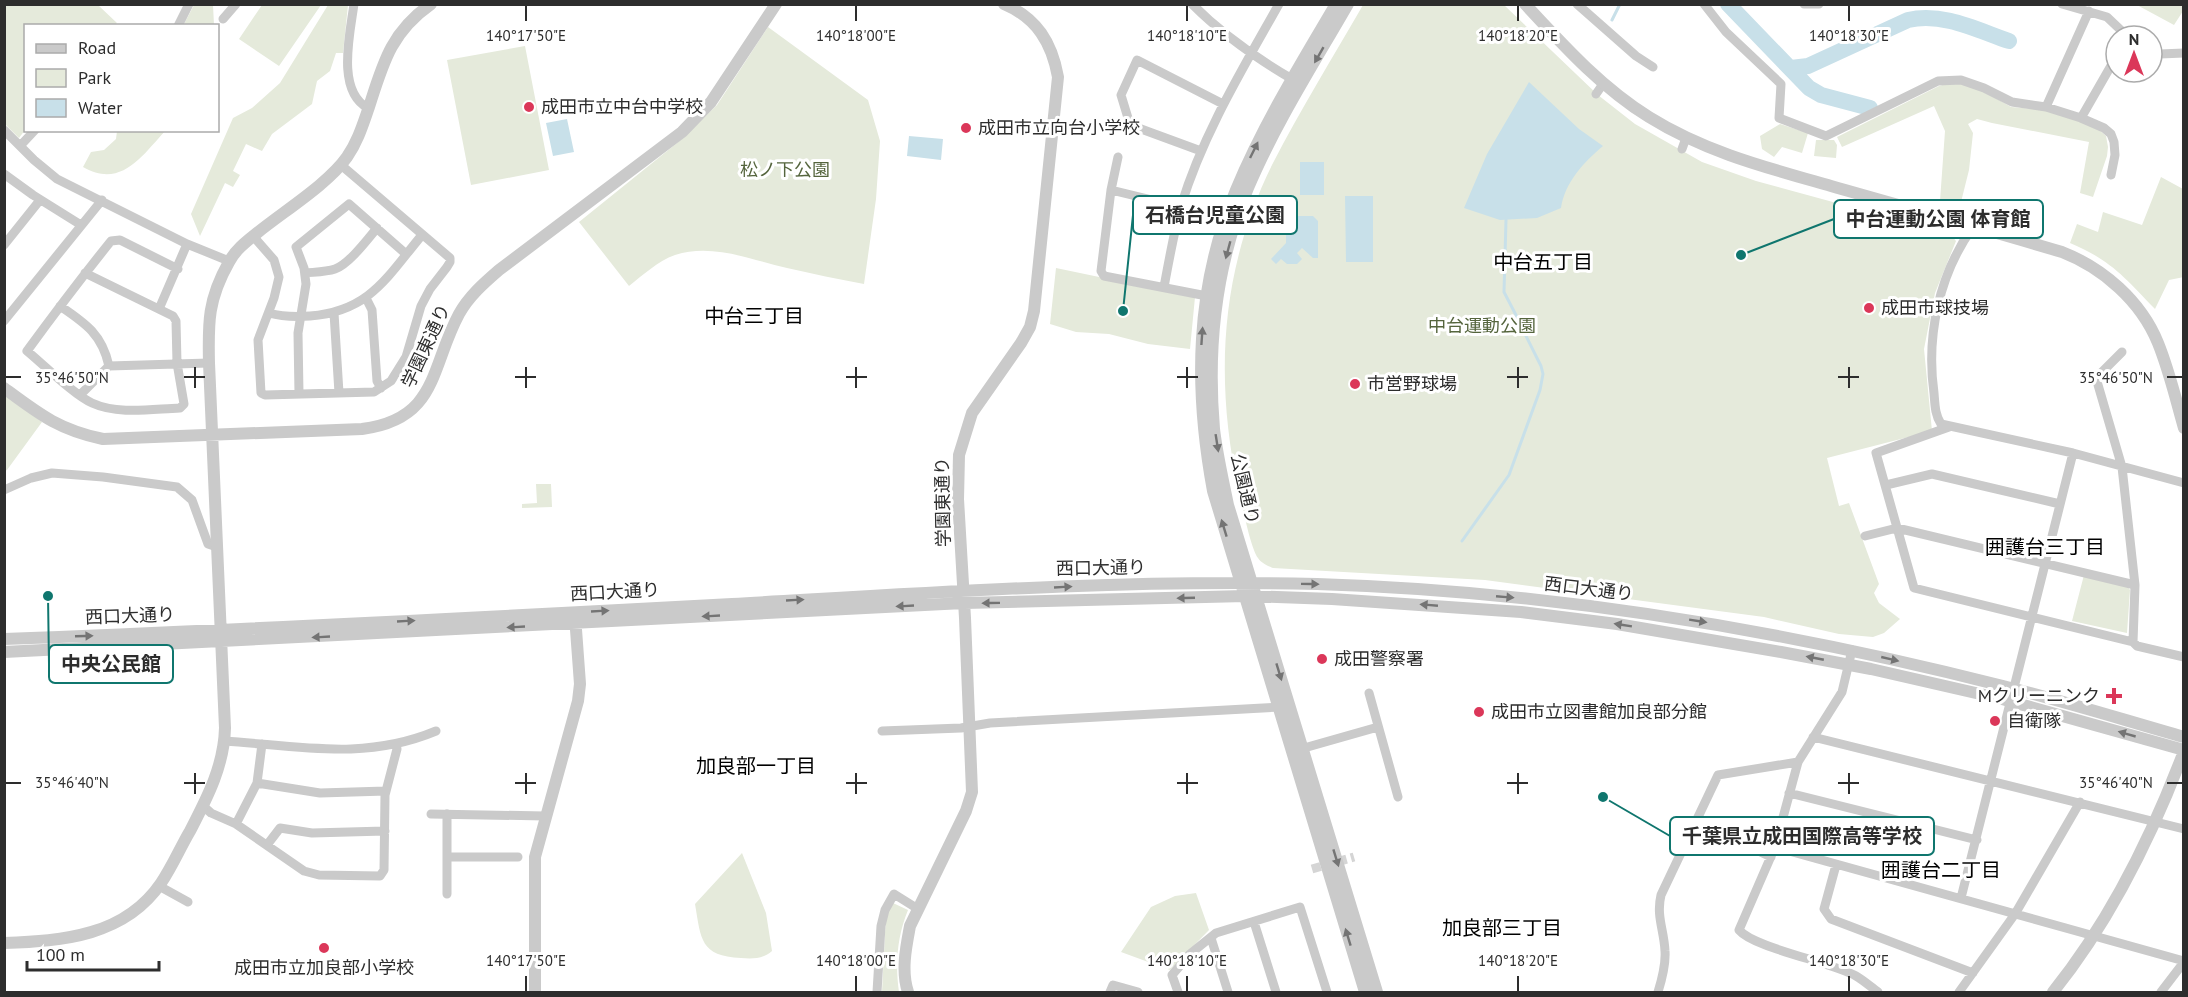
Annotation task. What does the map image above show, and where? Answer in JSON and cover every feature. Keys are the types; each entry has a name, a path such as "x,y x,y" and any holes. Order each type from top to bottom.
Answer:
{"street":[{"path":"179,24 189,4"},
{"path":"223,19 236,4"},
{"path":"354,4 348,76 358,101 368,108"},
{"path":"4,943 67,939 100,930 131,914 159,886 203,806 219,769 225,741 209,363 210,307 229,261 253,236 333,174 341,165 359,136 389,48 401,32 431,4"},
{"name":"学園東通り","path":"4,388 43,417 79,434 103,439 362,429 381,427 395,421 423,398 459,315 479,288 499,270 682,132 711,102 776,4"},
{"name":"学園東通り","path":"908,993 905,972 910,926 966,811 972,792 958,455 972,413 1030,327 1034,311 1058,76 1044,34 1034,23 1005,4"},
{"path":"1164,286 1181,207 1201,151 1223,104 1279,4"},
{"name":"公園通り","path":"1336,4 1265,129 1235,191 1216,245 1212,297 1212,359 1215,431 1228,505 1248,590 1279,707 1297,750 1365,993"},
{"name":"公園通り","path":"1212,297 1224,266 1238,216 1257,168 1348,4"},
{"path":"1525,4 1599,89 1649,117 1684,144 2075,257 2102,273 2136,306 2158,341 2184,428"},
{"path":"1576,4 1636,56 1653,67"},
{"path":"1704,4 1726,32 1781,84 1779,118 1826,136 1938,81 1961,80 2012,102 2046,107 2098,124 2113,137 2115,155 2111,176"},
{"path":"1804,4 1819,4"},
{"path":"2062,4 2107,17 2114,24"},
{"path":"1196,8 1208,5"},
{"path":"1196,8 1218,29 1292,79"},
{"path":"2046,107 2089,11"},
{"path":"2164,54 2184,53"},
{"path":"1201,151 1133,126 1121,95 1124,84 1137,60 1223,104"},
{"path":"2081,118 2104,78"},
{"path":"4,130 57,179 187,244 229,261"},
{"path":"20,146 33,132"},
{"path":"1118,157 1111,190 1101,272 1104,276 1212,297"},
{"path":"253,236 274,260 278,271 278,285 258,340 259,390 265,395 374,392 391,381 406,357 421,306 429,290 450,262 450,258 341,165"},
{"path":"4,174 81,225"},
{"path":"1111,190 1181,207"},
{"path":"4,245 40,200"},
{"path":"4,321 102,200"},
{"path":"299,394 299,316 306,285 305,273 296,247 349,204 406,254"},
{"path":"1973,227 1963,240 1955,257 1941,294 1932,332 1930,373 1936,415 1941,424 2073,453 2184,483"},
{"path":"305,273 340,266 377,228"},
{"path":"269,313 299,316 334,313 348,309 366,298 422,235"},
{"path":"85,273 173,316 176,321 177,363 183,404 180,408 110,409 94,404 27,351 85,273 111,241 120,240 178,268"},
{"path":"159,309 187,244"},
{"path":"366,298 372,310 377,381 381,388"},
{"path":"60,306 86,324 93,332 105,350 109,366"},
{"path":"334,313 339,393"},
{"path":"2122,352 2096,378 2122,467 2135,585 2133,642"},
{"path":"80,395 109,366 209,363"},
{"path":"1949,427 1876,453 1914,588 2133,642 2137,646 2184,657"},
{"path":"1960,898 1977,840 2073,453"},
{"path":"4,490 31,478 52,473 177,487 192,500 208,544 217,547"},
{"path":"1886,485 1932,474 2060,504"},
{"path":"1865,536 1897,528 2135,585"},
{"name":"西口大通り","path":"4,652 222,636 963,597 1248,590 1341,585 1514,598 1701,622 1852,650 2014,689 2184,738"},
{"name":"西口大通り","path":"1248,590 1332,599 1521,612 1617,624 1781,652 1849,664 2011,702 2184,750"},
{"name":"公園通り","path":"1248,590 1297,750 1377,993"},
{"path":"535,993 535,857 578,701 580,684 575,618"},
{"name":"西口大通り","path":"4,639 222,636"},
{"path":"1781,652 1783,637"},
{"path":"1852,650 1842,692 1798,762 1775,847 1739,930 1743,935 1760,942 1856,976 1878,993"},
{"path":"1369,693 1398,797"},
{"path":"882,731 1279,707"},
{"path":"1297,750 1378,727"},
{"path":"225,741 323,750 359,749 396,744 436,731"},
{"path":"1813,737 2184,829"},
{"path":"236,824 257,783 262,744"},
{"path":"203,806 212,813 236,824 304,871 313,874 380,876 384,870 386,791 397,749 396,744"},
{"path":"2053,993 2093,935 2139,855 2156,821 2184,750"},
{"path":"1658,993 1663,977 1665,950 1658,908 1661,895 1718,775 1798,762"},
{"path":"257,783 276,788 320,793 358,790 386,791"},
{"path":"1789,793 1977,840"},
{"path":"1959,993 2015,914 2080,802"},
{"path":"431,814 546,816"},
{"path":"447,814 447,894"},
{"path":"1695,822 1771,856"},
{"path":"267,845 280,828 312,833 385,831"},
{"path":"1775,847 2184,961 2161,993"},
{"path":"447,856 518,857"},
{"path":"1836,865 1824,909 1831,918 1973,973"},
{"path":"159,886 188,902"},
{"path":"877,993 881,926 885,910 894,894 918,909"},
{"path":"1178,993 1172,975 1190,954 1216,933 1300,907 1327,993"},
{"path":"1254,922 1276,993"},
{"path":"1211,938 1228,993"},
{"path":"1110,993 1113,985 1138,993"}],"green space":[{"path":"4,5 98,5 116,24 24,24 24,131 19,138 5,124"},
{"path":"194,5 213,5 214,24 184,24"},
{"path":"262,5 321,5 279,66 239,39"},
{"path":"328,5 348,5 343,53 336,53 330,71 317,81 312,104 272,134 262,151 246,144 233,171 240,175 233,187 225,183 200,236 191,214 233,118 252,108 280,83"},
{"name":"中台運動公園","path":"1363,5 1504,5 1598,95 1635,124 1702,162 1756,181 1950,234 1956,241 1935,293 1924,349 1932,431 1827,458 1839,506 1849,503 1879,584 1874,593 1879,603 1900,619 1884,633 1873,637 1839,634 1764,617 1485,580 1273,568 1259,560 1249,535 1238,488 1230,446 1226,404 1227,322 1233,282 1242,242 1273,163"},
{"path":"2137,5 2183,5 2183,11 2174,25"},
{"name":"松ノ下公園","path":"768,27 868,100 880,141 876,199 864,284 732,254 703,251 675,255 651,269 629,286 579,222 677,143 717,105"},
{"path":"525,46 549,170 471,185 447,60"},
{"path":"1953,82 1987,93 2011,107 2046,110 2095,126 2106,136 2108,147 2093,197 2080,193 2089,142 1977,119 1968,124 1973,133 1969,170 1959,210 1943,205 1940,201 1945,131 1934,106 1842,147 1837,137 1939,86"},
{"path":"1780,124 1808,133 1802,153 1782,147 1774,157 1762,149 1760,136"},
{"path":"117,132 164,132 139,159 120,172 96,173 83,167 91,152 104,150 116,139"},
{"path":"1816,140 1834,140 1837,145 1836,158 1814,156"},
{"path":"2161,177 2183,189 2184,277 2169,280 2155,309 2107,263 2070,243 2077,224 2098,232 2103,212 2142,225"},
{"path":"1056,268 1195,297 1190,349 1148,344 1109,334 1076,332 1050,324"},
{"path":"4,393 42,422 5,471"},
{"path":"536,484 551,484 552,507 522,508 522,504 537,503"},
{"path":"2084,575 2127,585 2130,590 2127,633 2072,621"},
{"path":"742,853 766,913 772,951 757,958 727,957 710,949 701,936 695,904"},
{"path":"1196,893 1209,930 1170,970 1121,952 1151,907 1175,896"},
{"path":"893,903 908,910 901,930 898,951 899,992 882,992 886,914"}],"water":[{"path":"1529,82 1579,129 1603,146 1576,173 1561,208 1537,218 1500,220 1464,208 1487,154"},
{"path":"567,119 574,152 553,156 546,123"},
{"path":"909,136 943,139 941,160 907,156"},
{"path":"1300,162 1324,162 1324,195 1300,195"},
{"path":"1345,196 1373,196 1373,262 1346,262"},
{"path":"1297,216 1313,216 1318,221 1318,258 1313,258 1302,248 1297,253 1302,259 1297,264 1287,264 1281,259 1276,264 1271,259 1286,243 1286,227"}],"waterway":[{"path":"1612,20 1620,4"},
{"path":"1728,4 1809,88 1821,95 1870,108"},
{"path":"1791,68 1808,66 1908,20 1921,18 1960,23 2009,41"},
{"path":"1506,220 1504,292 1518,319"},
{"path":"1462,541 1509,475 1540,390 1543,374 1541,366 1522,328"}],"tunnel":[{"path":"1312,869 1354,857"}],"place":[{"name":"成田市立中台中学校","path":"529,107"},
{"name":"成田市立向台小学校","path":"966,128"},
{"name":"中台運動公園 体育館","path":"1741,255"},
{"name":"成田市球技場","path":"1869,308"},
{"name":"石橋台児童公園","path":"1123,311"},
{"name":"市営野球場","path":"1355,384"},
{"name":"中央公民館","path":"48,596"},
{"name":"成田警察署","path":"1322,659"},
{"name":"Mクリーニンク","path":"2114,696"},
{"name":"成田市立図書館加良部分館","path":"1479,712"},
{"name":"自衛隊","path":"1995,721"},
{"name":"千葉県立成田国際高等学校","path":"1603,797"},
{"name":"成田市立加良部小学校","path":"324,948"}],"district":[{"name":"中台五丁目","path":"1543,262"},
{"name":"中台三丁目","path":"754,316"},
{"name":"囲護台三丁目","path":"2045,547"},
{"name":"加良部一丁目","path":"756,766"},
{"name":"囲護台二丁目","path":"1941,870"},
{"name":"加良部三丁目","path":"1502,928"}]}
